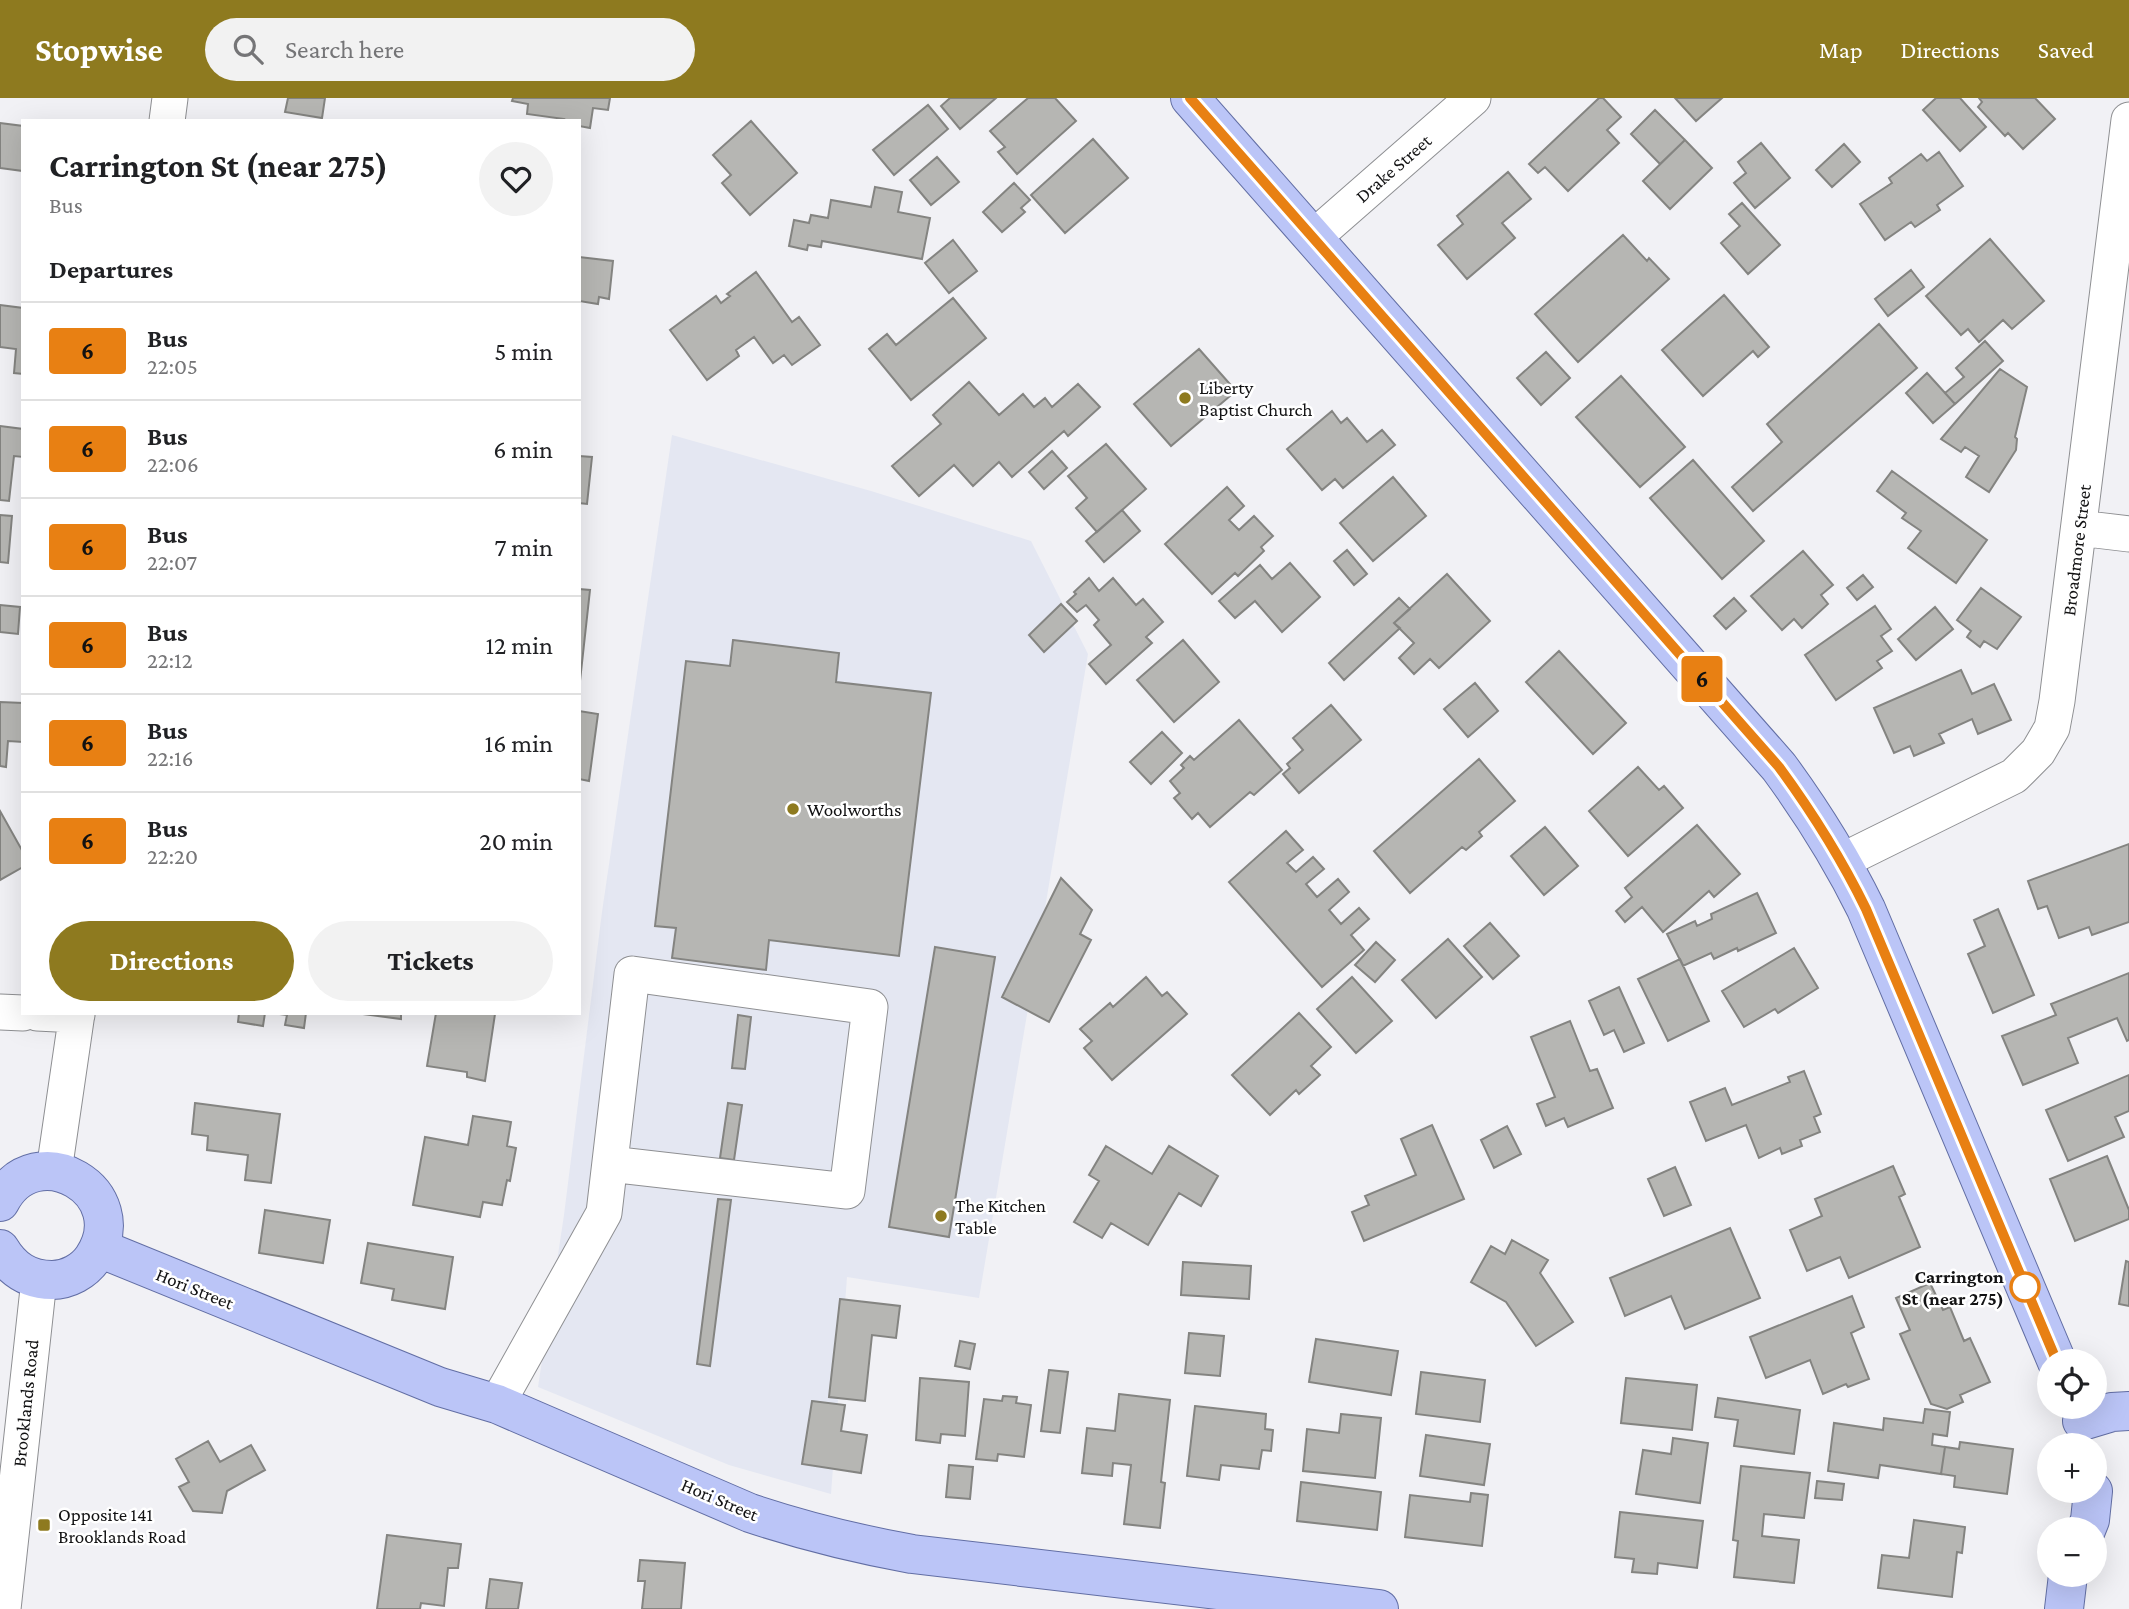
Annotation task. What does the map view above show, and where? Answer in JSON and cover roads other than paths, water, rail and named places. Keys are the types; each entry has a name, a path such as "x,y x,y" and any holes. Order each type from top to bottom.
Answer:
{"main road":[{"path":"1190,98 1779,767 1811,810 1842,861 1866,909 2052,1349"},
{"path":"0,1202 5,1192 18,1180 35,1172 54,1171 71,1175 86,1184 96,1198 103,1214 104,1232 99,1248 89,1263 75,1274 57,1280 40,1280 22,1273 8,1261 0,1249"},
{"name":"Hori Street","path":"99,1248 440,1387 497,1404 750,1513 793,1528 846,1542 926,1555 1379,1609"},
{"path":"2082,1424 2112,1412 2129,1412"},
{"path":"2064,1609 2067,1587"}],"street":[{"path":"167,119 170,98"},
{"name":"Drake Street","path":"1312,238 1473,98"},
{"name":"Broadmore Street","path":"1842,861 2014,776 2038,752 2052,729 2129,120"},
{"path":"2079,528 2129,534"},
{"path":"497,1404 604,1213 632,974 870,1006 847,1191 610,1164"},
{"path":"0,1012 21,1013"},
{"path":"54,1171 77,1015"},
{"name":"Brooklands Road","path":"3,1609 40,1280"}],"place":[{"name":"Liberty Baptist Church","path":"1185,398"},
{"name":"Woolworths","path":"793,809"},
{"name":"The Kitchen Table","path":"941,1216"},
{"name":"Carrington St (near 275)","path":"2025,1287"},
{"name":"Opposite 141 Brooklands Road","path":"44,1525"}]}
